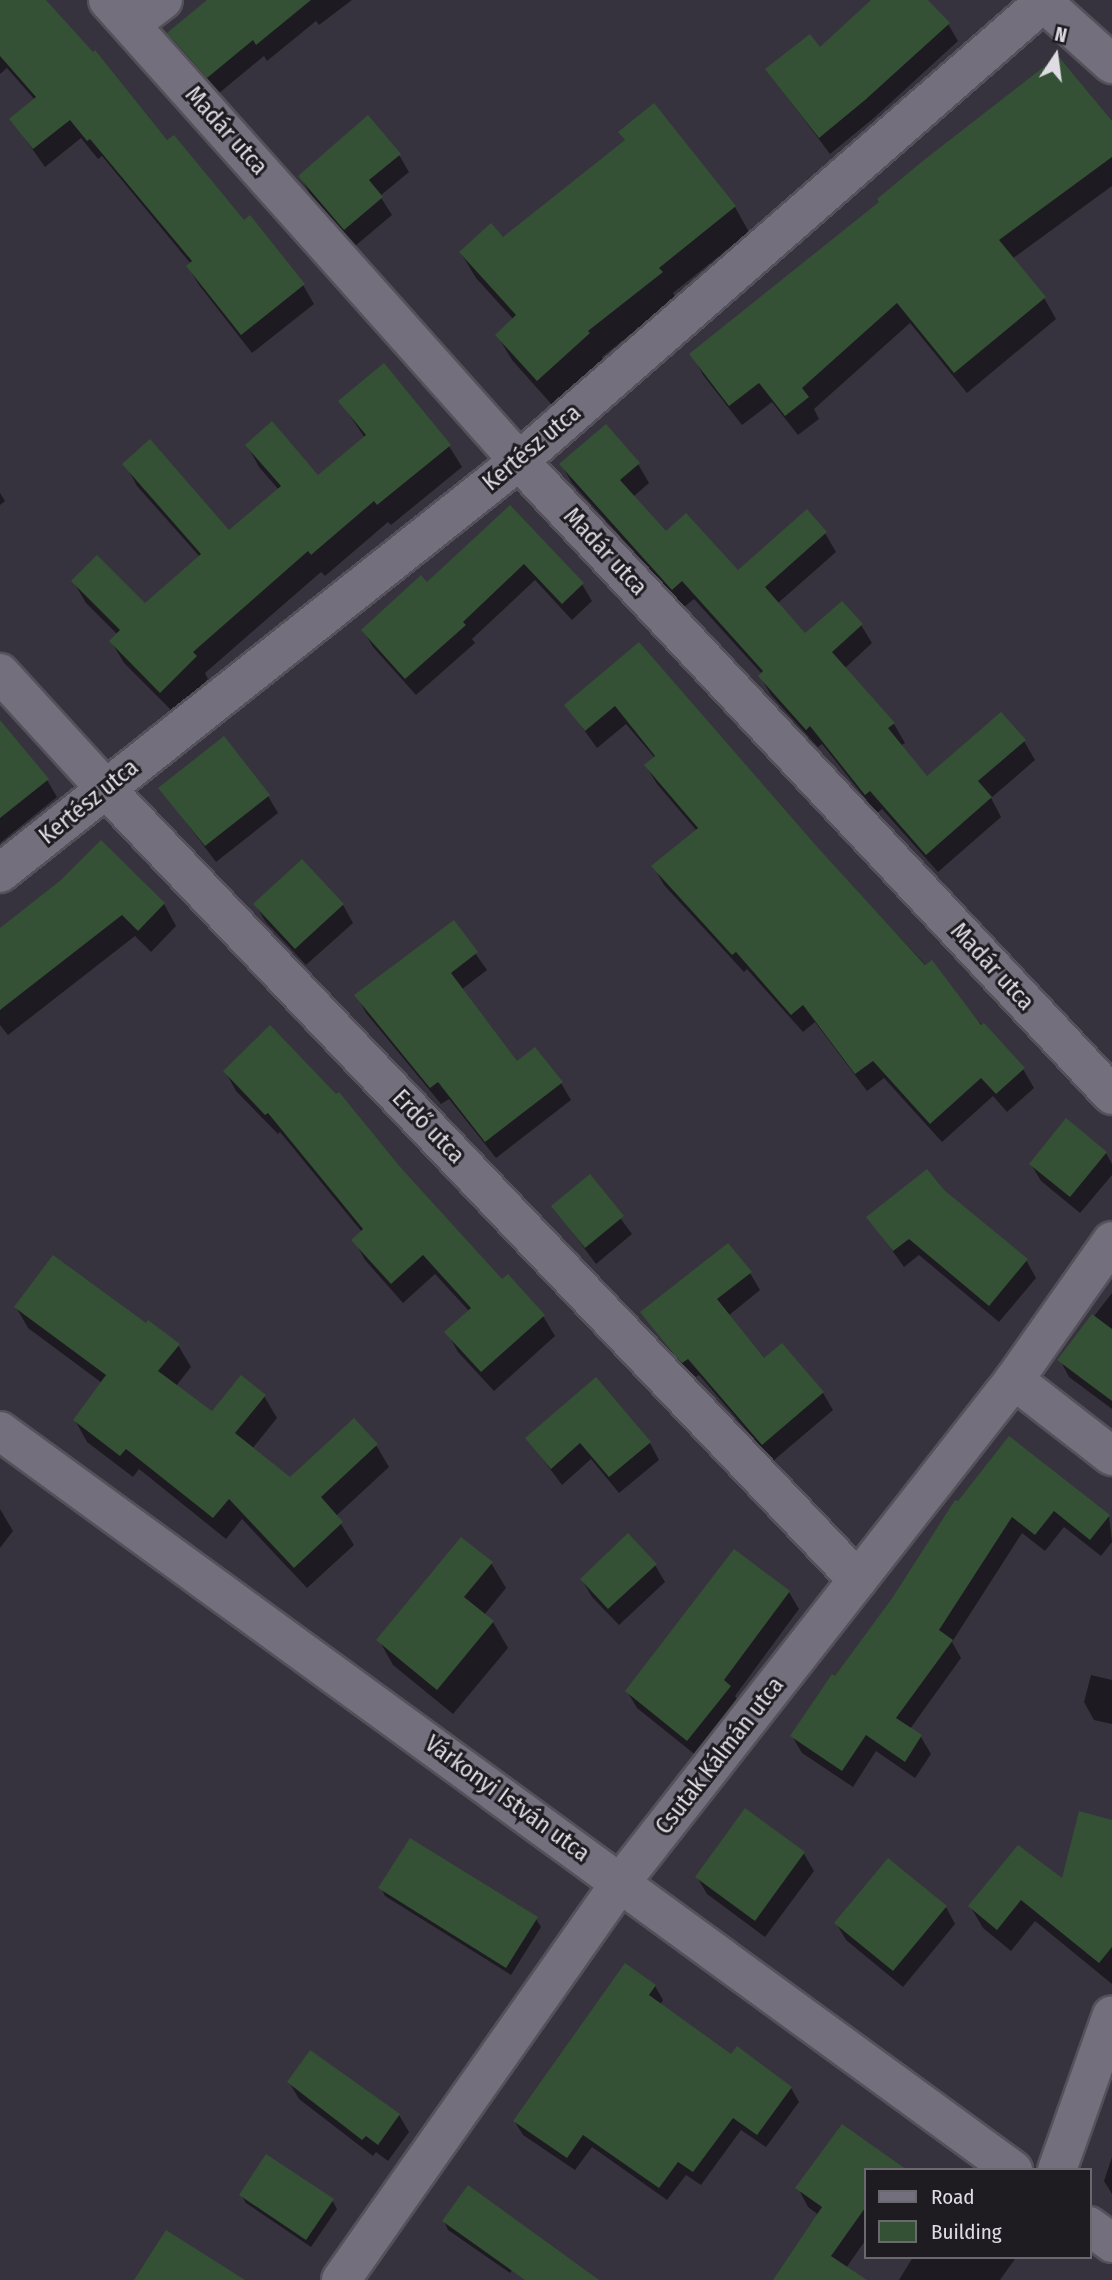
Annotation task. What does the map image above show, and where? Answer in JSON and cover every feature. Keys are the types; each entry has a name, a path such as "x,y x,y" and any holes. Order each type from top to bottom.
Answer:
{"street":[{"path":"120,12 163,0"},
{"path":"1044,1 1112,64"},
{"name":"Kertész utca","path":"0,873 519,461 1044,1"},
{"name":"Madár utca","path":"120,12 519,461 1112,1095"},
{"name":"Erdő utca","path":"0,673 106,789 858,1580"},
{"name":"Csutak Kálmán utca","path":"341,2280 621,1882 1014,1380 1112,1241"},
{"path":"1014,1380 1112,1456"},
{"name":"Várkonyi István utca","path":"0,1432 1010,2168"},
{"path":"1057,2168 1112,2015"},
{"path":"1091,2227 1112,2243"}],"building":[{"path":"0,0 46,0 93,52 95,50 167,140 174,135 244,220 250,215 305,284 241,335 186,266 192,261 90,139 87,141 70,120 33,149 9,119 36,97 0,56"},
{"path":"207,0 311,0 256,45 253,40 207,78 167,33"},
{"path":"871,0 928,0 950,23 819,138 765,69 810,34 820,47"},
{"path":"1058,56 1112,121 1112,157 999,240 1046,297 954,373 897,303 802,388 809,397 785,416 759,383 729,406 689,354 879,202 877,199 924,160"},
{"path":"654,103 736,206 659,268 663,272 588,331 590,333 537,381 495,335 516,315 459,252 491,223 503,237 625,140 618,132"},
{"path":"368,115 401,154 369,180 383,197 344,230 298,176"},
{"path":"384,363 451,445 377,505 374,501 311,555 308,551 193,652 197,656 160,693 109,641 120,630 71,581 97,555 145,603 201,554 122,464 150,439 229,530 281,486 245,445 272,421 318,475 366,435 338,401"},
{"path":"606,424 640,463 620,480 666,531 686,513 738,570 807,509 827,532 765,587 805,633 842,601 863,624 832,652 895,723 888,728 927,776 1001,712 1026,740 978,781 992,797 926,855 870,791 865,795 810,726 806,730 758,676 763,671 682,581 672,590 559,464"},
{"path":"510,505 584,583 562,604 524,564 463,622 466,625 405,679 361,630 421,575 427,582"},
{"path":"639,642 819,849 925,965 932,960 981,1025 984,1023 1025,1068 996,1094 981,1078 930,1124 873,1061 855,1074 803,1005 791,1015 736,952 732,955 651,866 698,828 644,765 655,756 615,706 585,731 564,705"},
{"path":"0,720 49,779 0,818"},
{"path":"224,736 270,795 205,846 158,788"},
{"path":"101,840 165,903 138,931 122,915 0,1010 0,928 61,880"},
{"path":"302,859 344,904 295,949 253,904"},
{"path":"454,920 478,952 451,973 517,1061 535,1047 563,1082 485,1142 438,1082 430,1088 354,995"},
{"path":"270,1025 336,1094 339,1092 401,1168 502,1279 508,1274 545,1315 481,1372 444,1332 471,1308 423,1255 391,1284 351,1240 363,1229 268,1113 265,1115 223,1071"},
{"path":"1066,1118 1107,1152 1070,1197 1029,1164"},
{"path":"927,1169 944,1190 1028,1259 989,1306 909,1239 893,1251 866,1217"},
{"path":"590,1174 624,1216 585,1248 551,1206"},
{"path":"728,1243 752,1272 717,1299 764,1358 782,1343 824,1392 762,1445 688,1359 682,1363 676,1357 640,1312"},
{"path":"53,1255 146,1323 148,1320 180,1344 158,1371 212,1411 241,1375 266,1395 235,1433 290,1477 354,1418 378,1444 321,1497 343,1522 294,1568 229,1499 213,1518 126,1449 120,1456 73,1420 106,1375 14,1307"},
{"path":"1092,1314 1112,1329 1112,1401 1057,1360"},
{"path":"596,1377 651,1442 609,1477 580,1443 551,1469 525,1438"},
{"path":"1009,1436 1110,1515 1090,1540 1054,1511 1035,1535 1012,1517 939,1630 953,1640 896,1718 922,1735 905,1762 866,1735 842,1771 790,1736 832,1674 835,1676 893,1597 955,1500 958,1501"},
{"path":"628,1533 657,1564 608,1609 580,1579"},
{"path":"461,1537 493,1562 464,1597 494,1621 437,1690 376,1640"},
{"path":"734,1549 790,1591 724,1680 731,1686 687,1741 625,1691"},
{"path":"745,1808 805,1852 755,1921 695,1877"},
{"path":"1079,1811 1112,1820 1112,1947 1099,1963 1021,1900 997,1930 968,1906 1018,1845 1062,1878"},
{"path":"410,1838 538,1917 506,1968 378,1888"},
{"path":"888,1858 947,1906 893,1971 834,1923"},
{"path":"625,1963 656,1985 649,1995 731,2054 737,2046 792,2087 757,2135 733,2118 693,2172 678,2162 659,2188 583,2135 567,2158 513,2121"},
{"path":"310,2050 400,2114 378,2145 366,2136 362,2140 287,2082"},
{"path":"842,2124 904,2168 864,2168 864,2209 831,2256 867,2280 773,2280 822,2207 795,2188"},
{"path":"266,2154 334,2199 306,2240 239,2195"},
{"path":"468,2185 599,2280 525,2280 442,2221"},
{"path":"166,2230 245,2280 134,2280"}]}
